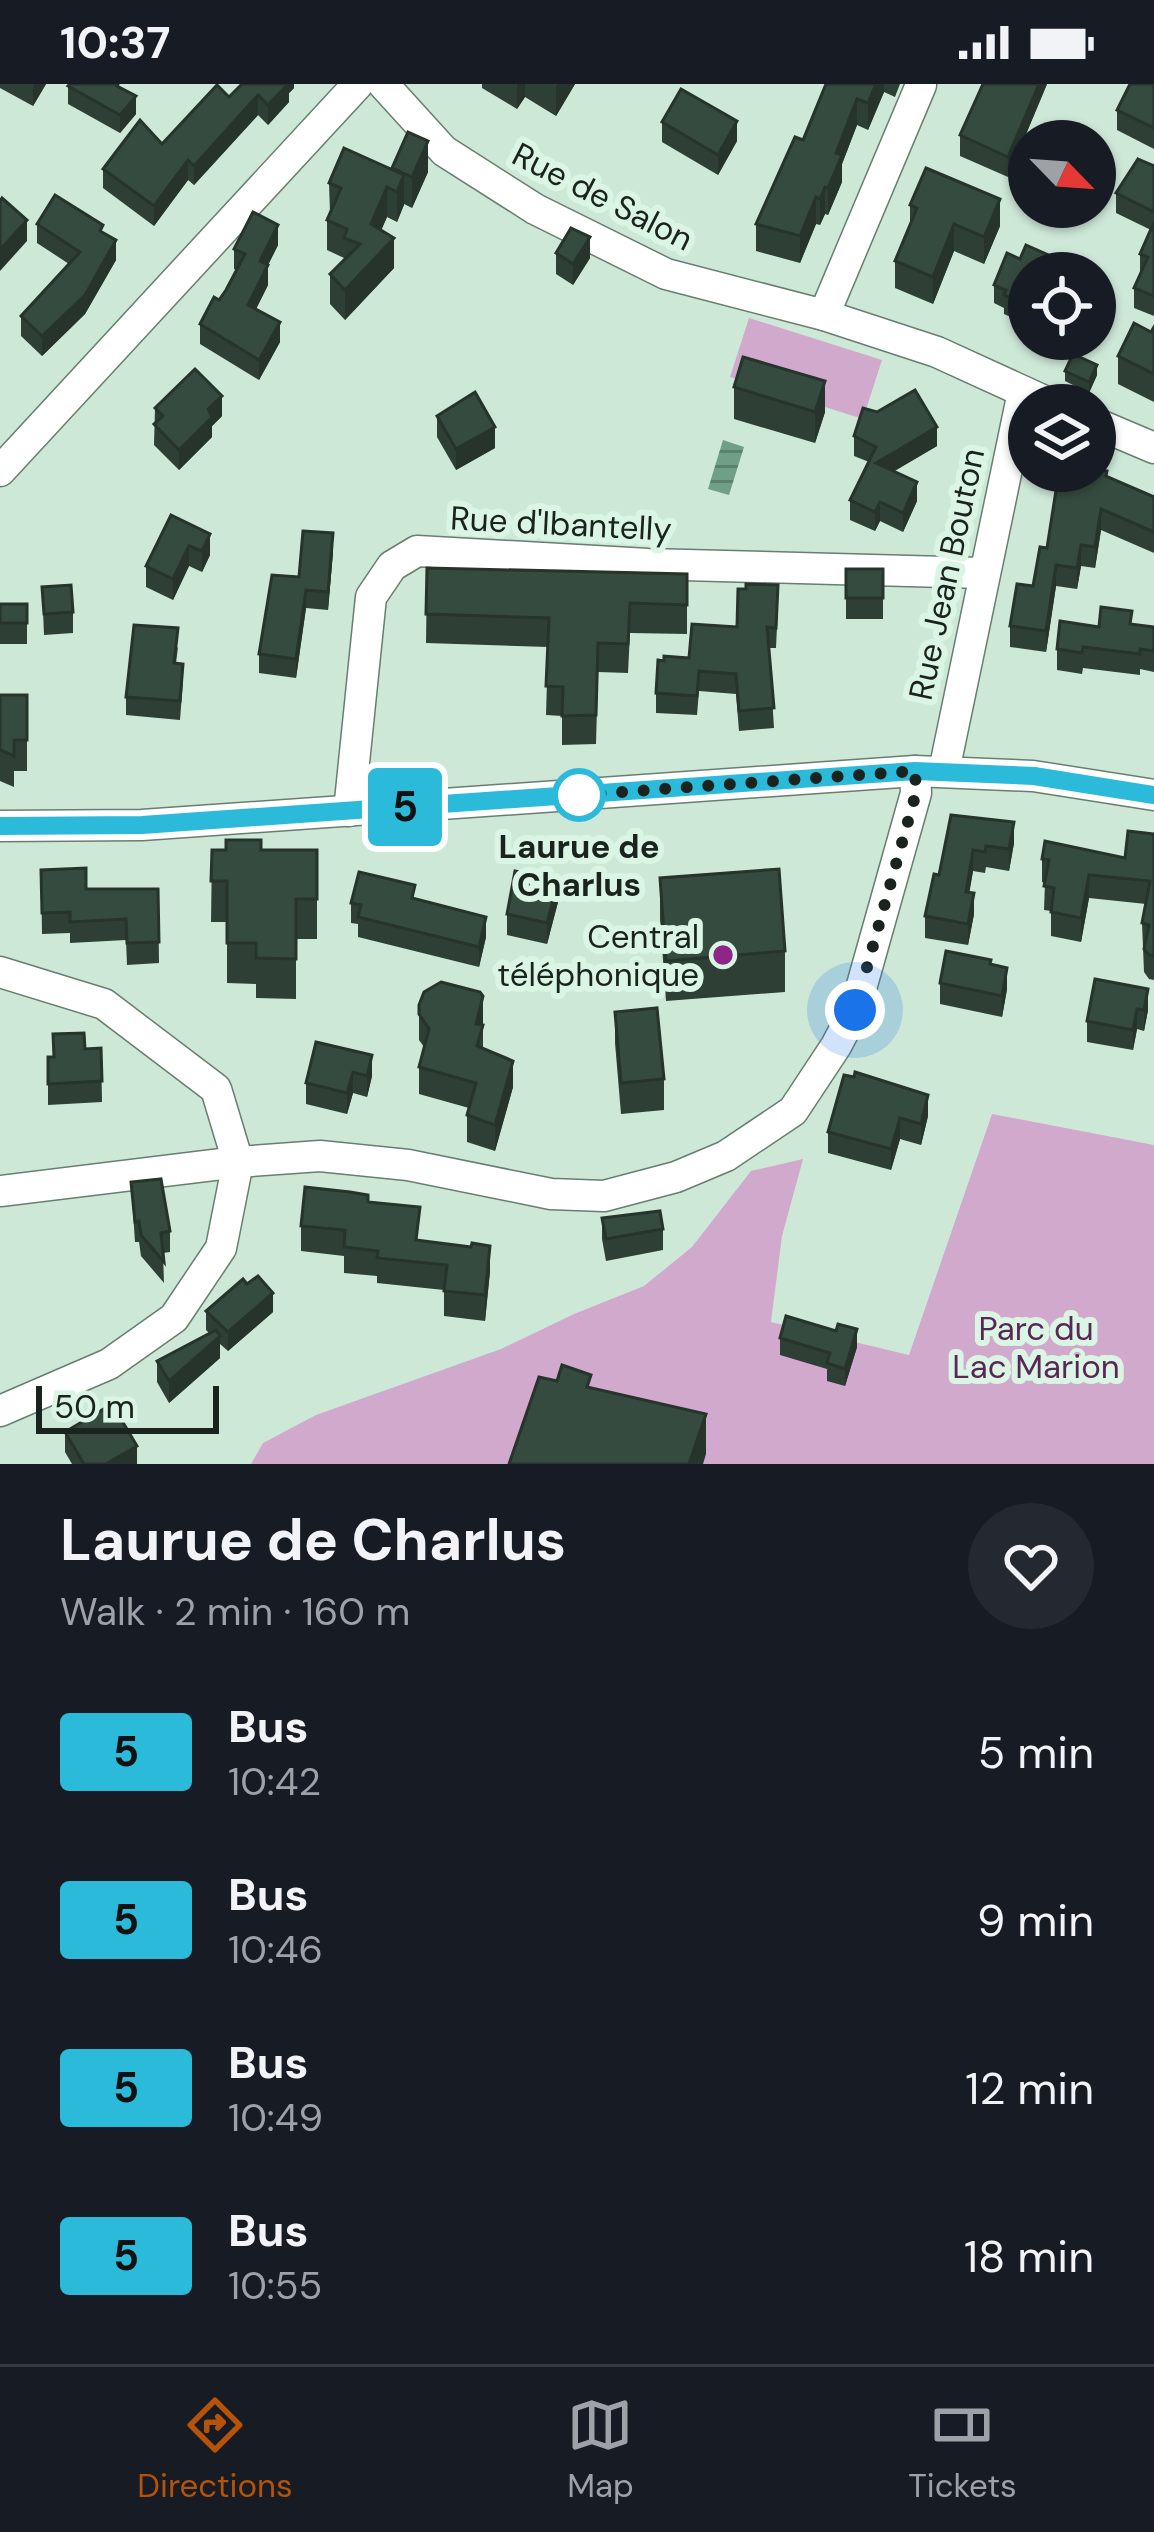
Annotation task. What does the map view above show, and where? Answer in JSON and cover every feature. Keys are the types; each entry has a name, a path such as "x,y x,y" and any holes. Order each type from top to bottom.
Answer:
{"street":[{"path":"0,471 358,84"},
{"name":"Rue de Salon","path":"384,84 444,151 535,208 666,274 824,315 937,352 1008,385"},
{"path":"824,315 920,85"},
{"path":"1116,432 1154,448"},
{"name":"Rue Jean Bouton","path":"238,1162 320,1156 408,1165 551,1194 604,1196 676,1177 726,1156 793,1111 855,1010 916,793 929,771 1008,458"},
{"name":"Rue d'Ibantelly","path":"349,811 370,597 392,566 417,551 648,564 982,573"},
{"path":"0,826 142,825 929,771 1034,776 1154,795"},
{"path":"0,972 104,1004 217,1089 238,1162 221,1248 174,1318 109,1364 0,1411"},
{"path":"0,1191 238,1162"}],"green space":[{"path":"749,318 882,360 863,419 730,377"},
{"name":"Parc du Lac Marion","path":"992,1114 1154,1145 1154,1464 251,1464 263,1443 316,1415 501,1349 644,1286 692,1247 751,1171 803,1159 782,1236 771,1322 909,1355"}],"shaded area":[{"path":"723,440 744,447 729,495 708,489"}],"building":[{"path":"70,84 118,84 136,96 120,115"},
{"path":"242,84 288,84 268,105 258,95 194,166 188,160 154,206 103,169 140,120 162,144 217,85 229,97"},
{"path":"826,84 876,84 868,103 857,99 836,153 842,155 828,188 820,199 816,197 800,236 756,224 795,137 803,140"},
{"path":"983,84 1039,84 1024,120 1008,120 1008,157 960,135"},
{"path":"1130,84 1154,84 1154,128 1117,110"},
{"path":"681,89 737,121 718,155 662,122"},
{"path":"408,132 428,141 412,177 392,168"},
{"path":"344,148 404,175 397,192 387,187 371,224 394,238 345,290 330,274 360,244 344,238 347,229 327,220 341,188 329,183"},
{"path":"1138,159 1154,166 1154,212 1116,193"},
{"path":"926,168 1000,199 984,237 954,224 933,277 895,261 917,208 910,205"},
{"path":"55,195 103,225 100,231 116,240 85,295 42,336 21,316 80,252 37,224"},
{"path":"2,198 27,220 0,250 0,201"},
{"path":"253,212 278,225 260,261 268,265 248,305 280,322 259,360 200,324 245,254 234,249"},
{"path":"1154,222 1154,296 1134,288 1148,257 1140,254"},
{"path":"571,228 590,237 573,264 556,253"},
{"path":"1007,253 1008,297 1006,290 994,285"},
{"path":"1134,323 1151,332 1154,327 1154,374 1118,356"},
{"path":"743,357 825,381 815,412 734,387"},
{"path":"1070,360 1097,365 1089,382 1065,371"},
{"path":"195,369 222,396 208,409 212,417 179,450 154,424 163,416 155,408"},
{"path":"915,390 937,427 876,463 917,482 903,513 880,502 875,512 850,500 876,447 854,436 863,408 877,412"},
{"path":"475,392 495,427 456,449 437,416"},
{"path":"1116,480 1154,497 1154,532 1101,509 1095,547 1081,545 1077,568 1056,565 1046,631 1010,626 1017,584 1033,586 1040,547 1047,548 1056,492 1116,492"},
{"path":"171,515 210,534 202,551 189,546 173,579 146,566"},
{"path":"303,531 333,533 328,592 306,590 296,659 259,654 272,575 299,577"},
{"path":"427,568 687,574 687,605 630,603 628,644 598,643 596,715 562,716 563,687 546,686 549,618 426,614"},
{"path":"846,569 883,569 883,598 846,598"},
{"path":"746,584 778,585 776,628 767,627 774,708 739,711 736,674 699,671 697,696 656,693 658,660 664,661 664,656 689,658 692,624 737,627 738,589 746,589"},
{"path":"71,585 73,612 44,614 42,587"},
{"path":"0,604 27,604 27,623 0,623"},
{"path":"1101,607 1132,611 1130,624 1154,627 1154,651 1057,649 1060,621 1099,627"},
{"path":"134,625 178,628 174,663 183,664 180,701 126,697"},
{"path":"0,695 27,695 27,740 14,740 14,756 0,750"},
{"path":"951,815 1014,822 1009,849 986,846 985,852 973,850 966,892 974,893 968,924 925,916"},
{"path":"1128,831 1154,834 1154,956 1144,949 1149,925 1142,923 1150,881 1089,875 1081,918 1051,912 1054,888 1044,886 1049,860 1042,859 1045,841 1125,858"},
{"path":"226,840 261,840 261,850 317,850 317,899 296,899 296,959 256,958 256,943 227,943 227,881 211,881 212,850 226,850"},
{"path":"86,868 86,889 158,889 159,942 127,943 126,919 70,922 70,912 42,913 41,870"},
{"path":"779,869 785,951 666,961 660,878"},
{"path":"515,871 558,881 547,923 507,914"},
{"path":"359,872 415,885 412,898 486,917 479,947 358,917 361,905 351,903"},
{"path":"946,951 1007,968 1002,996 940,983"},
{"path":"1095,979 1148,989 1133,1030 1087,1021"},
{"path":"441,982 480,992 476,1024 483,1025 477,1046 513,1061 495,1125 467,1115 476,1083 419,1067 429,1029 419,1005 424,992"},
{"path":"657,1008 664,1079 621,1083 615,1012"},
{"path":"84,1033 85,1049 101,1048 102,1081 48,1084 53,1034"},
{"path":"316,1042 372,1055 367,1076 353,1072 347,1093 306,1083"},
{"path":"855,1072 928,1095 921,1124 900,1118 891,1149 828,1132 844,1075 854,1077"},
{"path":"161,1179 170,1231 161,1233 164,1262 141,1235 139,1221 135,1222 131,1182"},
{"path":"305,1187 368,1195 368,1202 420,1207 416,1240 490,1246 485,1295 444,1291 447,1265 377,1258 378,1251 344,1247 345,1230 301,1226"},
{"path":"660,1211 663,1229 606,1239 602,1218"},
{"path":"258,1276 273,1293 228,1332 206,1311 243,1279 247,1284"},
{"path":"786,1316 836,1331 838,1324 857,1329 845,1369 827,1363 830,1353 780,1338"},
{"path":"216,1330 220,1336 169,1381 157,1361"},
{"path":"562,1365 591,1375 587,1387 706,1414 689,1464 509,1464 539,1377 557,1381"},
{"path":"112,1404 137,1446 106,1464 84,1464 65,1432"}],"bus line":[{"name":"5","path":"0,826 142,825 915,771 1034,776 1154,795"}],"place":[{"name":"Laurue de Charlus","path":"579,795"},
{"name":"Central téléphonique","path":"723,955"}],"route":[{"path":"579,795 915,771 916,793 855,1010"}]}
